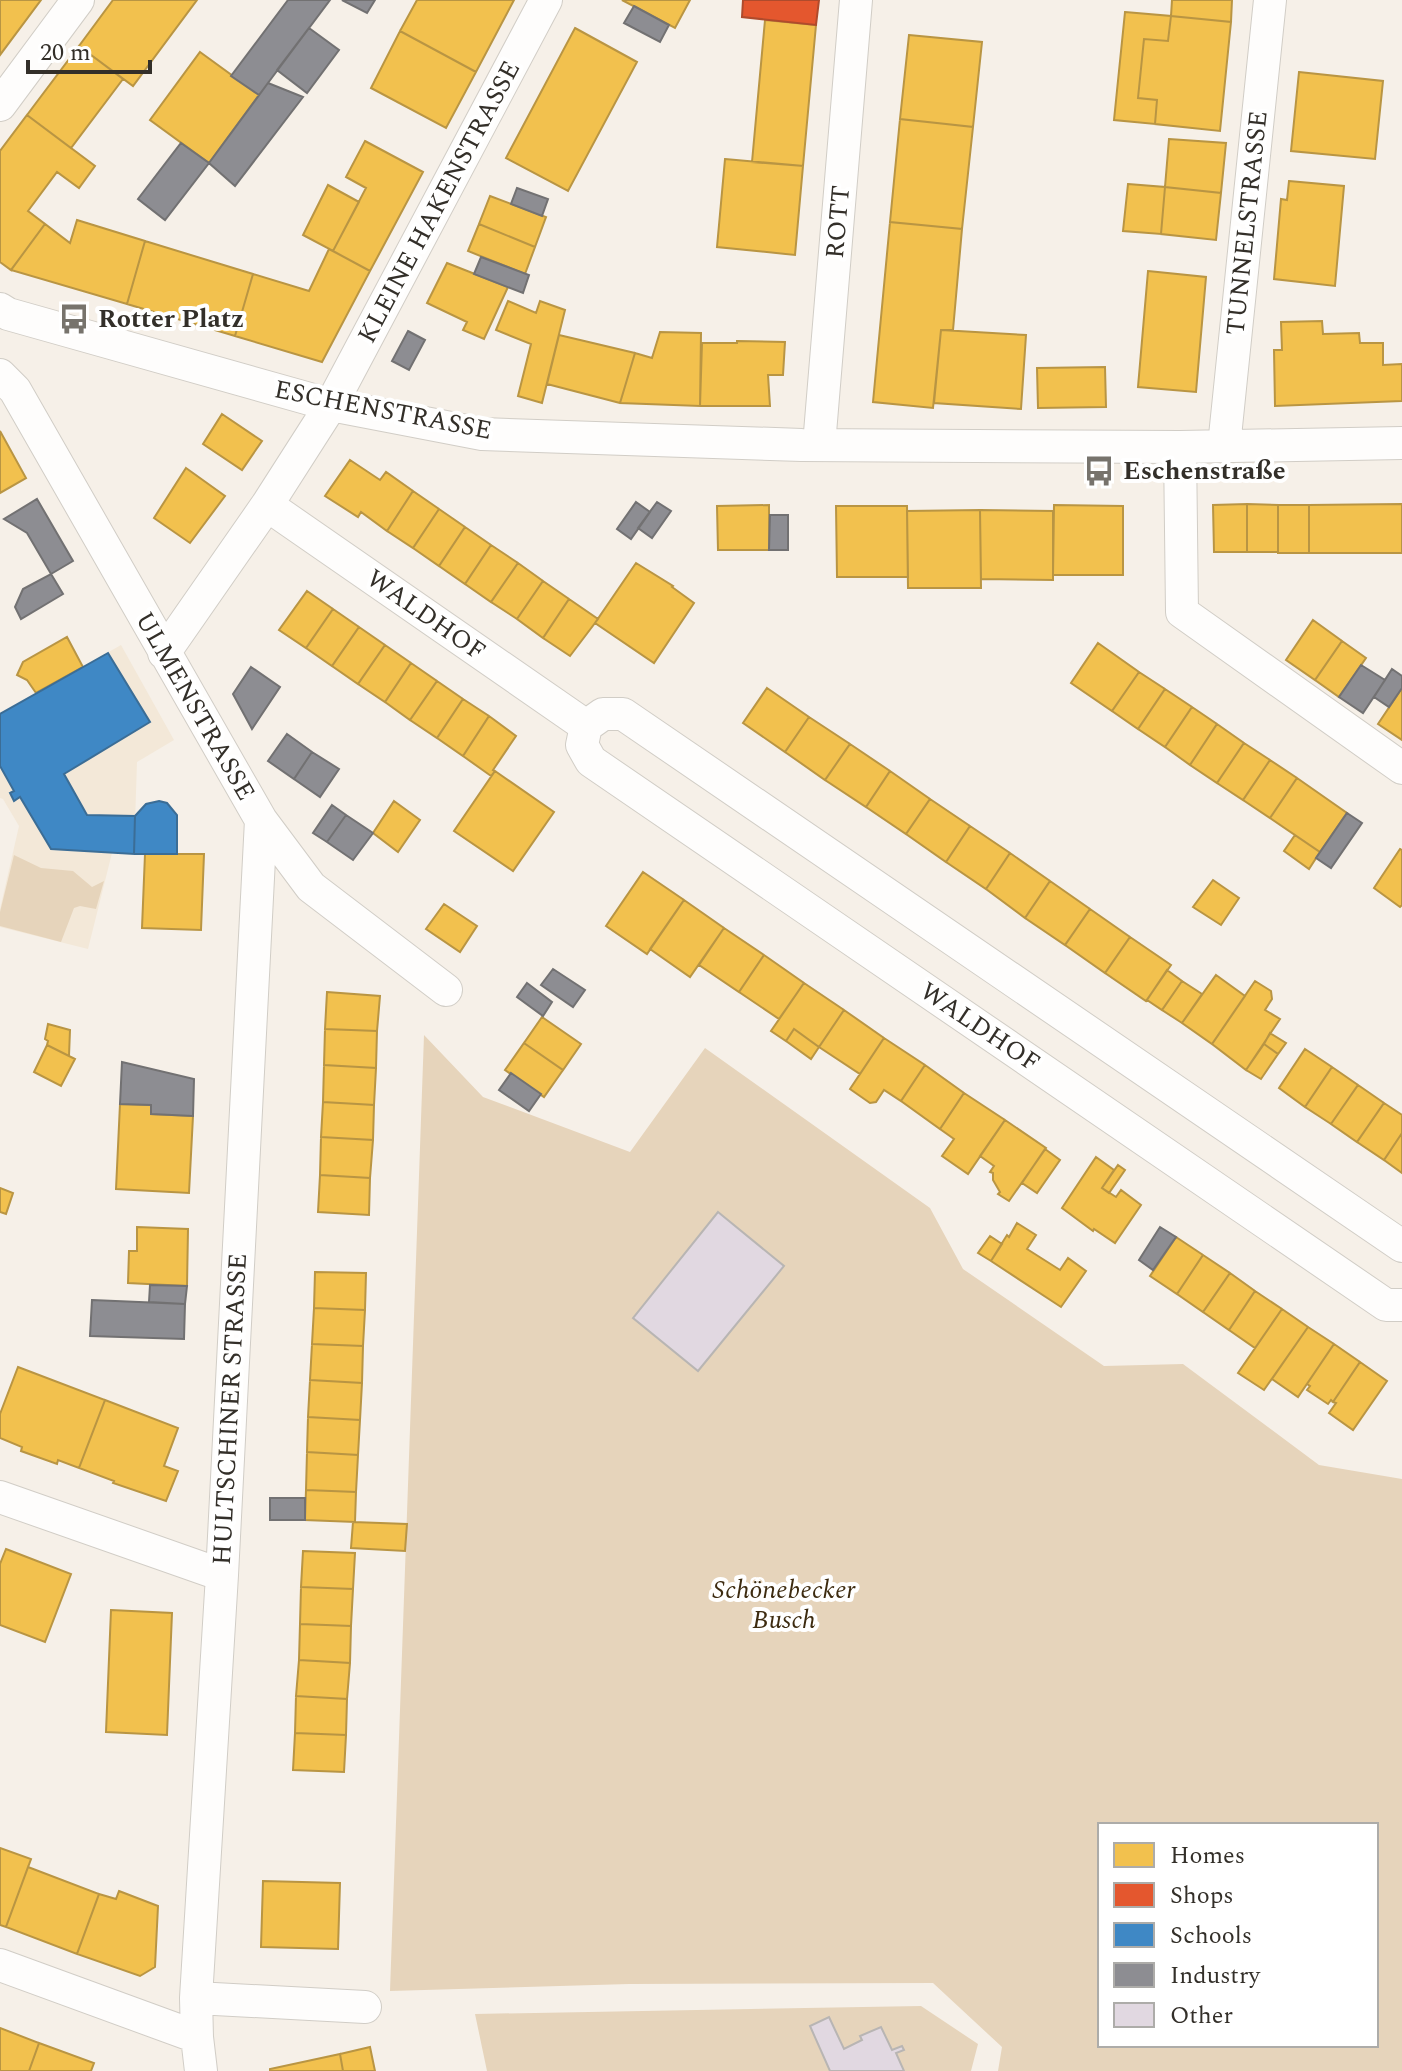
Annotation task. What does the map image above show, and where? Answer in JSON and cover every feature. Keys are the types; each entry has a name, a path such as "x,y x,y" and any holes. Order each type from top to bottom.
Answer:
{"street":[{"path":"0,105 78,0"},
{"name":"KLEINE HAKENSTRASSE","path":"331,405 546,0"},
{"name":"ROTT","path":"819,445 856,0"},
{"name":"TUNNELSTRASSE","path":"1224,446 1270,0"},
{"name":"ESCHENSTRASSE","path":"0,309 8,314 331,405 482,434 819,445 1180,447 1402,443"},
{"name":"ULMENSTRASSE","path":"0,375 15,390 261,820 311,887 446,990"},
{"path":"164,653 267,505 331,405"},
{"path":"1180,447 1182,612 1402,768"},
{"name":"WALDHOF","path":"267,505 586,726 582,745 591,761 1386,1305 1402,1305"},
{"path":"586,726 603,714 623,714 1402,1246"},
{"name":"HULTSCHINER STRASSE","path":"201,2071 196,1998 222,1575 261,820"},
{"path":"0,1497 222,1575"},
{"path":"0,1965 197,2037"},
{"path":"196,1998 365,2007"}],"shaded area":[{"path":"121,645 174,740 137,762 134,854 112,853 88,949 0,927 0,909 19,826 0,798 0,714"}],"green space":[{"path":"14,855 41,868 73,871 92,887 104,881 96,909 74,908 61,942 0,926 0,912"},
{"name":"Schönebecker Busch","path":"424,1035 483,1097 630,1152 705,1048 930,1208 963,1269 1104,1366 1183,1364 1319,1465 1402,1479 1402,2071 998,2071 1002,2047 933,1983 629,1984 390,1991"},
{"path":"921,2006 978,2044 971,2071 487,2071 475,2014"}],"building: Homes":[{"path":"0,0 41,0 0,55"},
{"path":"113,0 197,0 133,86 79,46"},
{"path":"417,0 514,0 476,72 400,31"},
{"path":"622,0 690,0 675,28"},
{"path":"1172,0 1232,0 1231,22 1171,16"},
{"path":"1125,12 1171,16 1168,41 1144,39 1138,98 1157,100 1155,124 1114,120"},
{"path":"1171,16 1231,22 1220,131 1155,124 1157,100 1138,98 1144,39 1168,41"},
{"path":"765,20 816,25 803,166 752,162"},
{"path":"575,28 637,62 568,191 506,158"},
{"path":"400,31 476,72 446,128 371,88"},
{"path":"909,35 982,42 973,127 900,119"},
{"path":"79,46 123,79 71,148 27,115"},
{"path":"200,52 259,95 209,163 150,120"},
{"path":"1299,72 1383,81 1375,159 1291,151"},
{"path":"27,115 95,166 79,188 57,172 28,211 45,224 11,270 0,262 0,151"},
{"path":"900,119 973,127 962,229 890,222"},
{"path":"1169,139 1226,143 1221,193 1165,187"},
{"path":"365,141 423,172 370,271 333,251 366,188 346,177"},
{"path":"725,159 803,166 795,255 717,247"},
{"path":"1289,181 1344,186 1335,286 1274,279 1281,199 1287,200"},
{"path":"1128,184 1165,187 1161,234 1123,231"},
{"path":"328,185 359,202 333,251 303,235"},
{"path":"1165,187 1221,193 1216,240 1161,234"},
{"path":"490,196 546,217 535,247 479,224"},
{"path":"77,220 145,241 127,304 11,270 45,224 70,243"},
{"path":"890,222 962,229 953,330 941,330 933,408 873,402"},
{"path":"479,224 535,247 525,274 468,251"},
{"path":"145,241 253,274 235,336 127,304"},
{"path":"329,249 370,271 322,362 235,336 253,274 309,291"},
{"path":"447,263 508,287 484,339 463,330 467,322 427,303"},
{"path":"1148,271 1206,277 1196,392 1138,387"},
{"path":"508,301 536,313 540,301 565,310 542,403 518,396 531,344 496,330"},
{"path":"1322,321 1323,334 1359,333 1360,343 1383,343 1383,365 1402,364 1402,401 1275,406 1274,350 1282,350 1281,322"},
{"path":"941,330 1026,335 1021,409 934,403"},
{"path":"660,332 701,333 700,406 620,403 635,353 652,358"},
{"path":"559,335 635,353 620,403 547,384"},
{"path":"785,342 783,375 768,375 770,406 700,406 702,343"},
{"path":"1105,367 1106,407 1038,408 1037,368"},
{"path":"222,414 262,441 242,470 203,444"},
{"path":"0,431 26,478 0,493"},
{"path":"350,460 380,480 386,472 413,491 387,531 361,512 358,517 325,496"},
{"path":"186,468 225,496 190,543 154,518"},
{"path":"413,491 439,509 413,548 387,531"},
{"path":"1247,504 1278,505 1278,552 1247,552"},
{"path":"1247,504 1247,552 1214,552 1213,505"},
{"path":"1402,504 1402,553 1309,553 1309,505"},
{"path":"769,505 769,550 718,550 717,506"},
{"path":"1054,505 1123,506 1123,575 1053,575"},
{"path":"1278,505 1309,505 1309,553 1278,553"},
{"path":"836,506 907,506 908,577 837,577"},
{"path":"439,509 465,527 439,566 413,548"},
{"path":"980,510 1053,511 1053,580 981,579"},
{"path":"980,510 981,588 908,588 907,511"},
{"path":"465,527 491,545 465,584 439,566"},
{"path":"491,545 518,563 491,602 465,584"},
{"path":"518,563 543,581 517,619 491,602"},
{"path":"636,563 694,603 654,663 595,623"},
{"path":"543,581 569,599 543,638 517,619"},
{"path":"307,591 333,609 306,648 279,630"},
{"path":"569,599 598,619 570,656 543,638"},
{"path":"333,609 359,627 332,666 306,648"},
{"path":"1313,620 1342,641 1315,680 1286,660"},
{"path":"359,627 385,645 358,684 332,666"},
{"path":"67,637 83,667 36,693 27,680 17,675 23,662"},
{"path":"1342,641 1366,658 1339,697 1315,680"},
{"path":"1098,643 1139,672 1112,711 1071,683"},
{"path":"385,645 411,663 385,702 358,684"},
{"path":"411,663 437,681 410,720 385,702"},
{"path":"1139,672 1165,689 1138,729 1112,711"},
{"path":"437,681 463,699 437,738 410,720"},
{"path":"767,688 809,717 785,752 743,723"},
{"path":"1402,688 1402,740 1378,724"},
{"path":"1165,689 1192,707 1165,747 1138,729"},
{"path":"463,699 489,716 463,756 437,738"},
{"path":"1192,707 1217,724 1190,765 1165,747"},
{"path":"489,716 516,736 491,776 463,756"},
{"path":"809,717 850,744 825,780 785,752"},
{"path":"1217,724 1244,743 1217,783 1190,765"},
{"path":"1244,743 1270,760 1243,800 1217,783"},
{"path":"850,744 890,771 866,807 825,780"},
{"path":"1270,760 1297,778 1270,818 1243,800"},
{"path":"495,771 554,812 513,871 454,831"},
{"path":"890,771 930,799 906,834 866,807"},
{"path":"1297,778 1347,813 1320,852 1270,818"},
{"path":"930,799 970,826 946,862 906,834"},
{"path":"394,801 420,820 398,852 373,833"},
{"path":"970,826 1010,853 986,889 946,862"},
{"path":"1295,835 1320,852 1309,869 1284,851"},
{"path":"1400,849 1402,905 1400,907 1374,888"},
{"path":"1010,853 1050,881 1025,918 986,889"},
{"path":"145,854 204,854 201,930 142,928"},
{"path":"643,872 684,900 647,954 606,926"},
{"path":"1213,880 1239,898 1221,925 1193,907"},
{"path":"1050,881 1090,909 1065,945 1025,918"},
{"path":"684,900 724,928 690,977 650,949"},
{"path":"444,904 477,926 460,952 426,929"},
{"path":"1090,909 1130,937 1105,973 1065,945"},
{"path":"724,928 764,955 739,992 699,965"},
{"path":"1130,937 1171,965 1146,1001 1105,973"},
{"path":"764,955 804,983 779,1019 739,992"},
{"path":"1167,970 1182,981 1162,1010 1147,1000"},
{"path":"1216,975 1245,996 1212,1044 1182,1023"},
{"path":"1182,981 1202,994 1182,1023 1162,1010"},
{"path":"1255,981 1271,991 1272,999 1265,1010 1280,1019 1246,1070 1212,1044"},
{"path":"804,983 844,1010 819,1047 794,1029 786,1041 771,1031"},
{"path":"327,992 380,996 377,1031 325,1029"},
{"path":"844,1010 884,1038 860,1074 819,1047"},
{"path":"542,1017 581,1044 563,1070 524,1043"},
{"path":"48,1024 70,1030 69,1056 47,1045"},
{"path":"325,1029 377,1031 376,1068 324,1065"},
{"path":"794,1029 819,1047 811,1059 786,1041"},
{"path":"1270,1033 1286,1043 1278,1054 1264,1044"},
{"path":"884,1038 925,1065 901,1101 884,1090 876,1102 870,1103 850,1089"},
{"path":"524,1043 563,1070 544,1097 505,1070"},
{"path":"1264,1044 1278,1054 1261,1079 1246,1070"},
{"path":"47,1045 75,1059 61,1086 34,1072"},
{"path":"1305,1049 1332,1067 1305,1107 1279,1088"},
{"path":"324,1065 376,1068 374,1105 323,1102"},
{"path":"925,1065 964,1093 940,1129 901,1101"},
{"path":"1332,1067 1358,1085 1331,1124 1305,1107"},
{"path":"1358,1085 1384,1103 1357,1142 1331,1124"},
{"path":"964,1093 1005,1120 968,1174 942,1156 954,1139 940,1129"},
{"path":"323,1102 374,1105 373,1140 321,1137"},
{"path":"1384,1103 1402,1115 1402,1133 1384,1160 1357,1142"},
{"path":"120,1104 151,1105 151,1114 193,1116 189,1193 116,1189"},
{"path":"1005,1120 1046,1148 1009,1201 998,1194 1000,1192 990,1172 994,1166 980,1156"},
{"path":"1402,1133 1402,1173 1384,1160"},
{"path":"321,1137 373,1140 370,1178 320,1175"},
{"path":"1045,1149 1060,1160 1037,1193 1022,1183"},
{"path":"1096,1157 1114,1170 1102,1188 1116,1197 1121,1190 1141,1205 1115,1243 1062,1208"},
{"path":"1118,1165 1125,1170 1109,1193 1102,1188"},
{"path":"320,1175 370,1178 369,1215 318,1212"},
{"path":"0,1188 13,1193 6,1214 0,1212"},
{"path":"1017,1223 1036,1235 1027,1249 1060,1270 1068,1258 1086,1271 1061,1307 991,1261"},
{"path":"137,1227 188,1229 187,1286 128,1283 129,1251 137,1251"},
{"path":"990,1236 1002,1244 991,1261 978,1253"},
{"path":"1176,1237 1203,1255 1177,1294 1150,1276"},
{"path":"1203,1255 1230,1273 1203,1312 1177,1294"},
{"path":"315,1272 366,1273 365,1310 314,1308"},
{"path":"1230,1273 1255,1291 1229,1330 1203,1312"},
{"path":"1255,1291 1282,1309 1255,1348 1229,1330"},
{"path":"314,1308 365,1310 363,1346 312,1344"},
{"path":"1282,1309 1308,1327 1264,1390 1238,1373"},
{"path":"1308,1327 1334,1344 1298,1397 1272,1379"},
{"path":"312,1344 363,1346 362,1383 310,1380"},
{"path":"1334,1344 1360,1362 1333,1402 1331,1400 1328,1404 1307,1390 1310,1386 1307,1384"},
{"path":"1360,1362 1387,1381 1353,1430 1329,1413"},
{"path":"18,1367 105,1400 79,1468 21,1451 22,1447 0,1438 0,1414"},
{"path":"310,1380 362,1383 360,1420 308,1417"},
{"path":"105,1400 178,1428 164,1466 178,1471 166,1501 79,1468"},
{"path":"308,1417 360,1420 358,1455 307,1452"},
{"path":"307,1452 358,1455 356,1492 306,1490"},
{"path":"306,1490 356,1492 355,1522 305,1520"},
{"path":"353,1522 407,1524 405,1551 351,1548"},
{"path":"6,1549 71,1574 45,1642 0,1625 0,1564"},
{"path":"303,1551 355,1553 353,1589 301,1587"},
{"path":"301,1587 353,1589 351,1626 300,1624"},
{"path":"111,1610 172,1613 167,1735 106,1732"},
{"path":"300,1624 351,1626 350,1663 299,1660"},
{"path":"299,1660 350,1663 347,1699 296,1696"},
{"path":"296,1696 347,1699 346,1735 295,1733"},
{"path":"295,1733 346,1735 344,1772 293,1770"},
{"path":"0,1848 31,1859 6,1927 0,1925"},
{"path":"28,1867 99,1894 77,1954 6,1927"},
{"path":"263,1881 340,1883 338,1949 261,1947"},
{"path":"119,1891 158,1906 155,1967 140,1976 77,1954 99,1894 116,1899"},
{"path":"0,2028 39,2043 29,2071 0,2071"},
{"path":"39,2043 94,2063 91,2071 29,2071"},
{"path":"370,2047 375,2071 343,2071 340,2054"},
{"path":"340,2054 343,2071 270,2071 270,2069"}],"building: Shops":[{"path":"743,0 819,0 816,25 742,17"}],"building: Schools":[{"path":"108,653 150,722 64,774 87,815 135,816 134,854 51,849 20,797 14,801 10,793 14,791 0,766 0,714"},
{"path":"167,803 177,815 177,854 134,854 135,816 146,804"}],"building: Industry":[{"path":"288,0 330,0 259,95 231,76"},
{"path":"342,0 375,0 367,13"},
{"path":"634,6 669,25 660,42 624,23"},
{"path":"309,28 339,50 307,93 277,70"},
{"path":"268,83 303,97 235,186 209,163"},
{"path":"181,143 209,163 165,220 138,199"},
{"path":"517,188 548,199 542,216 511,204"},
{"path":"481,257 529,275 523,293 474,274"},
{"path":"408,331 425,340 409,370 392,361"},
{"path":"37,499 73,561 51,574 27,533 4,519"},
{"path":"636,502 650,512 631,539 617,529"},
{"path":"657,502 671,511 652,538 638,528"},
{"path":"770,515 788,515 788,550 769,550"},
{"path":"51,574 63,594 21,619 15,607 23,589"},
{"path":"1361,665 1385,680 1363,713 1339,697"},
{"path":"251,667 280,687 252,729 233,694"},
{"path":"1392,669 1402,676 1402,688 1389,707 1374,697"},
{"path":"287,734 312,752 294,779 268,761"},
{"path":"312,752 339,769 320,797 294,779"},
{"path":"332,805 346,815 327,842 313,833"},
{"path":"1347,813 1362,823 1331,868 1316,858"},
{"path":"346,815 373,833 353,860 327,842"},
{"path":"553,969 585,990 573,1007 541,985"},
{"path":"527,983 552,1002 543,1016 517,997"},
{"path":"122,1062 194,1079 193,1116 151,1114 151,1105 120,1104"},
{"path":"511,1073 541,1094 529,1111 499,1090"},
{"path":"1160,1227 1176,1237 1153,1270 1139,1260"},
{"path":"150,1285 187,1286 185,1304 149,1302"},
{"path":"92,1300 185,1304 184,1339 90,1336"},
{"path":"270,1498 305,1498 305,1520 270,1520"}],"building: Other":[{"path":"718,1212 784,1266 698,1371 633,1318"},
{"path":"829,2017 844,2049 862,2040 860,2036 881,2027 892,2050 902,2046 904,2050 896,2053 904,2071 830,2071 810,2026"}],"place":[{"name":"Rotter Platz","path":"74,319"},
{"name":"Eschenstraße","path":"1099,471"}]}
